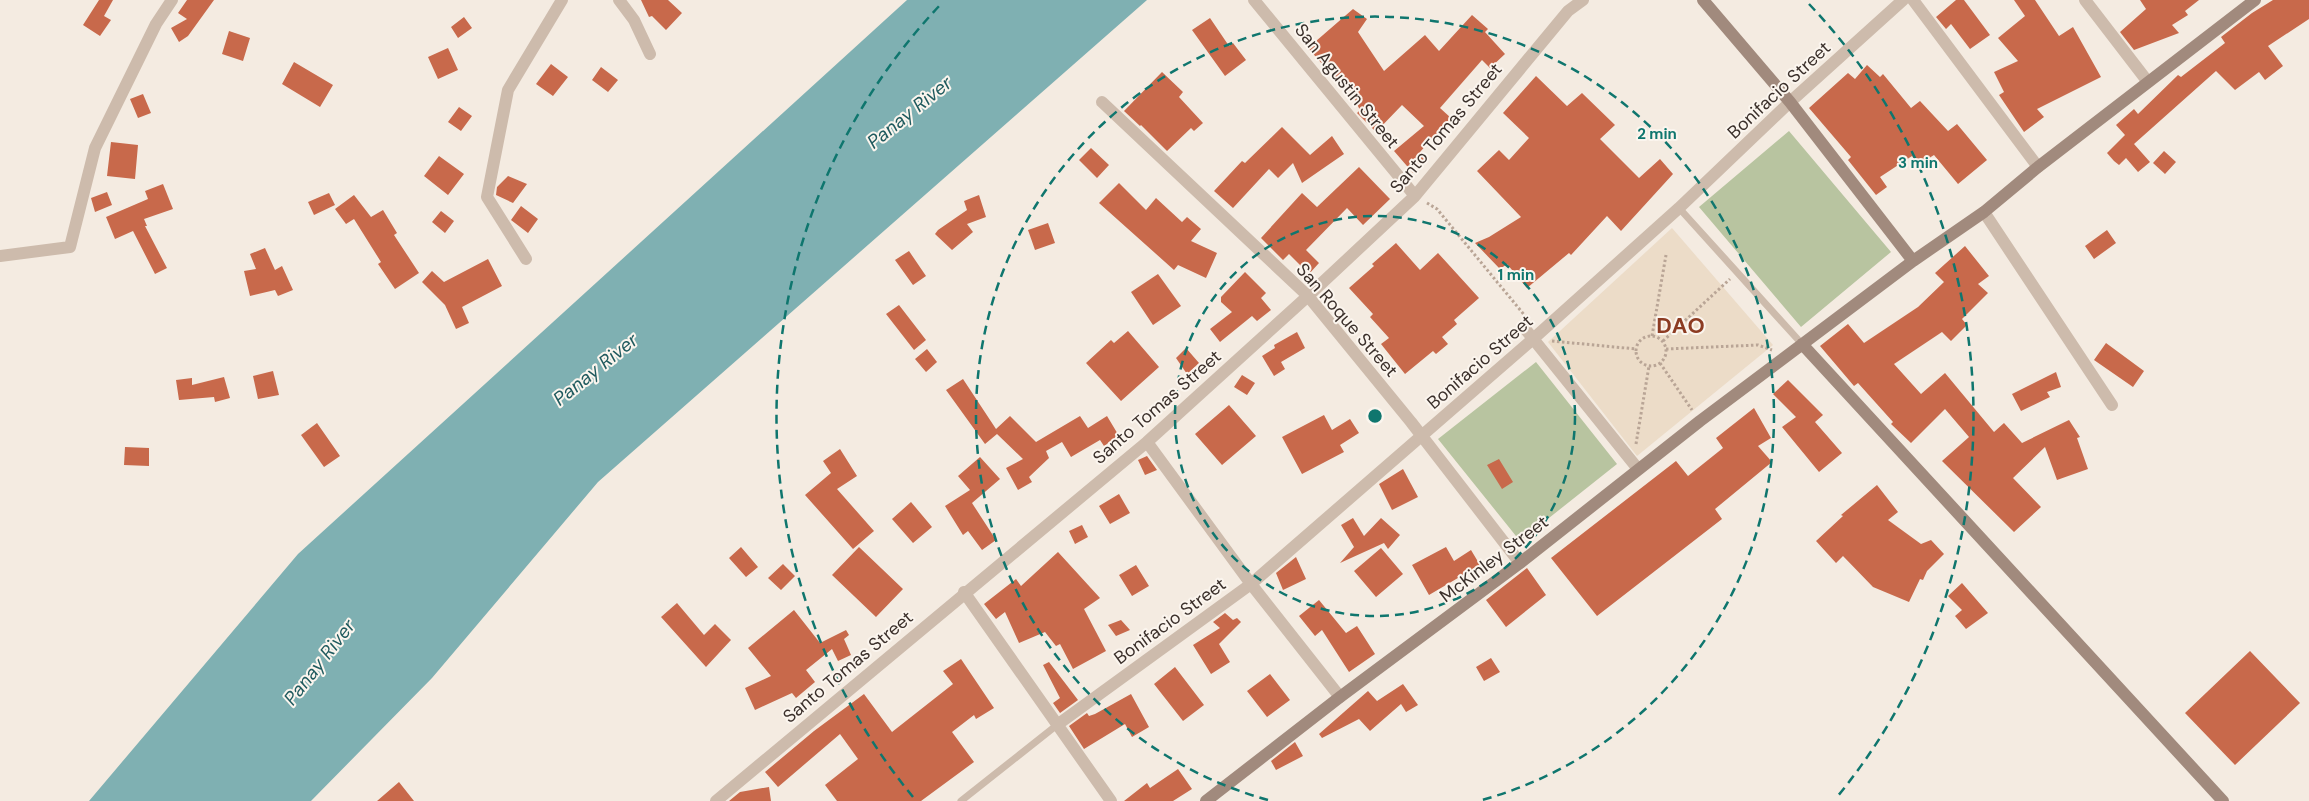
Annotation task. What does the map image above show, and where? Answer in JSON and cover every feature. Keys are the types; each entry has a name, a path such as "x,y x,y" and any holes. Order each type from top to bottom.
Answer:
{"street":[{"path":"0,256 70,247 95,148 156,24 172,0"},
{"path":"526,259 486,197 508,90 562,0"},
{"path":"619,0 634,20 650,54"},
{"name":"San Agustin Street","path":"1254,0 1414,196"},
{"name":"Santo Tomas Street","path":"716,801 964,592 1148,442 1308,296 1414,196 1568,11 1583,0"},
{"path":"1703,0 1790,102 1913,261"},
{"name":"Bonifacio Street","path":"1058,725 1250,584 1422,437 1530,334 1679,208 1790,102 1903,0"},
{"path":"1913,0 2038,167"},
{"path":"2085,0 2148,82"},
{"name":"McKinley Street","path":"1206,801 1340,697 1520,563 1636,467 1913,261 1984,212 2038,167 2255,0"},
{"name":"San Roque Street","path":"1102,102 1308,296 1422,437 1520,563"},
{"path":"1984,212 2112,405"},
{"path":"1530,334 1636,467"},
{"path":"1802,344 2223,801"},
{"path":"1148,442 1250,584 1340,697"},
{"path":"964,592 1111,801"}],"lane":[{"path":"1679,208 1802,344"},
{"path":"960,801 1058,725"}],"path":[{"path":"1414,196 1437,209 1525,315 1530,334 1636,350"},
{"path":"1652,336 1666,255"},
{"path":"1663,341 1738,272"},
{"path":"1652,336 1663,341 1666,349 1664,359 1660,363 1649,366 1640,361 1636,350 1642,338 1652,336"},
{"path":"1666,349 1758,345 1786,356"},
{"path":"1660,363 1700,421"},
{"path":"1636,467 1649,366"}],"green space":[{"path":"1789,131 1891,252 1801,327 1699,207"},
{"path":"1536,362 1617,464 1520,541 1438,439"}],"shaded area":[{"path":"1672,228 1773,345 1637,456 1548,342"}],"water":[{"name":"Panay River","path":"907,0 1147,0 598,482 432,678 311,801 89,801 298,554"}],"building":[{"path":"99,0 113,0 104,16 111,20 100,36 83,25"},
{"path":"187,0 214,0 188,36 179,42 171,28 187,19 178,13"},
{"path":"641,0 668,0 682,13 666,30 652,16 649,17"},
{"path":"1956,0 1964,0 1990,35 1970,49 1951,24 1946,29 1936,17"},
{"path":"2014,0 2035,0 2059,36 2073,27 2101,77 2037,109 2044,117 2024,132 1999,95 2004,92 1994,72 2018,61 1998,38 2025,16"},
{"path":"2140,0 2199,0 2185,11 2188,15 2172,25 2179,33 2134,50 2120,32 2146,9"},
{"path":"2273,0 2309,0 2309,19 2268,46 2283,66 2265,80 2259,72 2235,90 2216,71 2134,144 2150,162 2138,172 2126,158 2119,165 2114,161 2107,153 2125,135 2116,125 2134,109 2138,114 2178,75 2181,77 2225,43 2221,37 2252,13"},
{"path":"1353,9 1367,19 1358,32 1384,71 1425,35 1439,51 1472,15 1488,29 1485,32 1505,54 1490,68 1482,60 1440,108 1451,118 1420,152 1428,161 1413,173 1394,151 1424,126 1402,105 1376,132 1357,113 1360,110 1346,83 1340,86 1327,63 1324,66 1308,48"},
{"path":"464,17 472,28 458,38 451,27"},
{"path":"1210,18 1229,46 1233,43 1246,60 1225,76 1192,30"},
{"path":"229,31 250,38 243,61 222,54"},
{"path":"448,48 458,70 438,79 428,57"},
{"path":"294,62 333,85 320,107 282,84"},
{"path":"551,64 568,77 553,96 536,84"},
{"path":"1867,65 1880,77 1883,74 1911,108 1920,101 1948,131 1957,124 1987,160 1958,184 1934,155 1918,165 1912,156 1880,177 1887,187 1876,195 1848,160 1851,157 1809,108 1848,73 1855,79"},
{"path":"601,67 618,80 608,92 592,80"},
{"path":"1162,72 1183,92 1179,97 1203,123 1194,131 1191,128 1167,151 1124,111"},
{"path":"1536,76 1567,106 1582,93 1615,125 1600,139 1639,178 1660,159 1673,174 1621,231 1607,216 1571,255 1569,253 1527,288 1507,264 1500,269 1475,243 1489,237 1521,217 1477,171 1499,150 1509,160 1529,138 1503,113"},
{"path":"143,94 151,113 138,118 130,99"},
{"path":"459,107 472,116 461,131 448,122"},
{"path":"1282,127 1310,155 1332,136 1344,154 1302,183 1293,163 1278,178 1269,169 1233,208 1214,191 1242,161 1245,163"},
{"path":"111,142 138,145 135,179 107,176"},
{"path":"1091,148 1109,165 1097,178 1079,160"},
{"path":"2164,151 2176,162 2165,174 2153,163"},
{"path":"439,156 464,174 448,195 424,176"},
{"path":"1359,167 1390,199 1363,225 1347,208 1306,250 1319,263 1309,274 1289,254 1283,260 1261,238 1302,193 1317,207"},
{"path":"508,176 527,184 513,203 496,195 497,187"},
{"path":"1119,183 1146,210 1156,198 1182,222 1187,217 1201,229 1191,241 1217,253 1206,278 1178,265 1174,270 1099,203"},
{"path":"163,184 173,209 144,219 147,226 145,226 167,268 155,274 133,231 115,239 106,217 148,199 145,191"},
{"path":"107,192 112,205 95,212 91,198"},
{"path":"329,193 335,205 314,215 308,202"},
{"path":"354,195 371,217 383,210 397,233 394,235 419,273 395,289 378,264 381,262 354,219 346,224 335,209"},
{"path":"979,195 986,217 967,224 973,232 952,250 935,234 967,210 964,201"},
{"path":"521,206 538,219 528,233 511,220"},
{"path":"441,211 454,221 445,233 432,222"},
{"path":"1048,223 1055,243 1035,250 1028,230"},
{"path":"2107,230 2116,243 2094,259 2085,246"},
{"path":"1396,243 1420,270 1438,253 1479,298 1454,320 1457,324 1442,337 1448,344 1436,354 1433,351 1405,374 1381,344 1389,338 1370,317 1373,314 1349,288"},
{"path":"1965,246 1989,276 1978,284 1988,293 1962,319 1967,325 1951,341 1942,332 1894,364 1921,394 1945,373 1994,432 2004,423 2022,443 2069,420 2080,437 2077,438 2088,469 2057,480 2045,447 2013,478 2041,507 2014,532 1942,461 1969,437 1945,409 1911,443 1891,424 1893,422 1858,383 1854,386 1820,346 1848,324 1864,343 1918,307 1944,282 1935,273"},
{"path":"265,248 275,270 282,266 293,290 278,296 275,290 250,296 244,271 256,269 250,254"},
{"path":"909,251 926,276 913,285 895,260"},
{"path":"488,259 502,286 462,307 469,323 456,329 445,305 422,282 432,271 444,282"},
{"path":"1245,272 1266,293 1261,298 1271,310 1257,321 1252,316 1220,342 1210,329 1232,312 1221,302 1221,297"},
{"path":"1158,274 1181,306 1153,325 1131,292"},
{"path":"899,305 926,340 914,350 886,314"},
{"path":"1128,331 1159,367 1121,401 1086,363 1111,340 1114,343"},
{"path":"1297,332 1305,348 1281,362 1285,369 1274,376 1262,356 1275,348 1274,345"},
{"path":"2106,343 2144,371 2133,387 2094,360"},
{"path":"1186,348 1199,363 1187,374 1176,358"},
{"path":"927,349 937,362 926,372 915,359"},
{"path":"273,371 279,395 258,399 253,376"},
{"path":"2056,372 2061,387 2047,392 2050,397 2021,411 2012,394"},
{"path":"1242,375 1255,383 1247,395 1234,387"},
{"path":"224,377 230,398 215,402 214,397 179,400 176,380 192,378 192,385"},
{"path":"963,379 996,429 1010,416 1036,442 1080,416 1088,428 1107,416 1119,436 1104,446 1100,440 1071,457 1062,442 1046,451 1049,458 1029,477 1032,482 1018,490 1006,468 1023,459 997,434 985,444 946,390"},
{"path":"1788,380 1823,415 1815,422 1842,453 1819,472 1782,427 1796,417 1773,394"},
{"path":"1229,405 1256,436 1222,465 1195,434"},
{"path":"1754,408 1771,438 1758,446 1772,462 1715,509 1722,519 1597,616 1551,558 1676,461 1688,476 1723,448 1716,438"},
{"path":"1324,415 1332,430 1350,419 1359,433 1340,445 1344,452 1302,474 1282,437"},
{"path":"317,423 340,456 324,467 301,435"},
{"path":"125,447 149,448 149,466 124,465"},
{"path":"840,449 857,476 837,489 874,531 853,549 805,495 831,473 823,461"},
{"path":"1147,456 1157,470 1145,475 1138,460"},
{"path":"980,457 1000,479 972,503 996,540 982,550 968,531 963,535 945,506 970,490 958,476"},
{"path":"1499,459 1513,482 1502,489 1487,465"},
{"path":"1403,469 1418,497 1392,510 1379,484"},
{"path":"1877,485 1898,512 1888,520 1921,544 1931,540 1944,554 1927,571 1923,580 1920,579 1909,602 1873,587 1843,556 1836,563 1816,541 1843,516 1841,515"},
{"path":"1119,494 1130,513 1110,524 1099,506"},
{"path":"911,502 932,527 913,543 892,519"},
{"path":"1353,518 1364,536 1381,518 1400,535 1388,549 1384,543 1340,563 1354,547 1341,525"},
{"path":"1082,525 1088,537 1075,544 1069,531"},
{"path":"741,547 758,567 746,577 729,558"},
{"path":"859,547 903,589 876,617 832,575"},
{"path":"1446,547 1454,561 1471,550 1480,565 1429,595 1412,565"},
{"path":"1381,548 1403,574 1376,597 1354,571"},
{"path":"1058,552 1100,598 1084,609 1106,651 1073,669 1060,644 1056,646 1045,632 1019,643 1005,612 996,619 984,604 1016,579 1021,586"},
{"path":"1296,557 1306,579 1283,590 1276,573"},
{"path":"783,564 795,576 781,590 768,578"},
{"path":"1136,565 1149,586 1132,596 1119,575"},
{"path":"1527,568 1546,595 1506,627 1486,600"},
{"path":"1962,583 1988,613 1966,629 1955,616 1962,610 1948,596"},
{"path":"1319,600 1346,633 1357,626 1375,654 1349,672 1322,630 1315,636 1299,616"},
{"path":"677,603 704,635 715,624 731,640 706,667 661,617"},
{"path":"794,610 820,643 846,630 849,635 844,639 851,655 838,661 832,649 806,670 815,682 796,698 792,693 755,710 745,688 771,676 748,648"},
{"path":"1225,613 1233,620 1237,618 1241,622 1219,644 1230,662 1211,674 1193,645 1220,628 1213,622"},
{"path":"1121,620 1130,630 1116,636 1108,625"},
{"path":"2250,651 2300,703 2235,765 2185,713"},
{"path":"1491,658 1500,672 1484,681 1476,667"},
{"path":"961,659 994,708 976,719 974,715 952,732 974,762 921,801 837,801 825,785 858,759 840,734 778,787 765,772 814,731 864,694 892,732 953,684 943,671"},
{"path":"1049,662 1078,700 1060,713 1053,703 1060,698 1043,665"},
{"path":"1175,667 1204,705 1183,721 1154,684"},
{"path":"1270,674 1290,700 1267,717 1247,691"},
{"path":"1403,684 1418,705 1406,712 1401,704 1370,731 1359,719 1322,738 1319,734 1368,691 1377,701"},
{"path":"1131,694 1149,727 1132,737 1125,724 1084,749 1069,726 1087,713 1089,716 1095,714"},
{"path":"1295,742 1303,756 1276,770 1271,761"},
{"path":"1178,769 1192,789 1173,801 1124,801 1147,783 1150,788"},
{"path":"399,782 414,801 377,801"},
{"path":"769,787 771,801 729,801 740,792"}],"district":[{"name":"DAO","path":"1681,325"}]}
